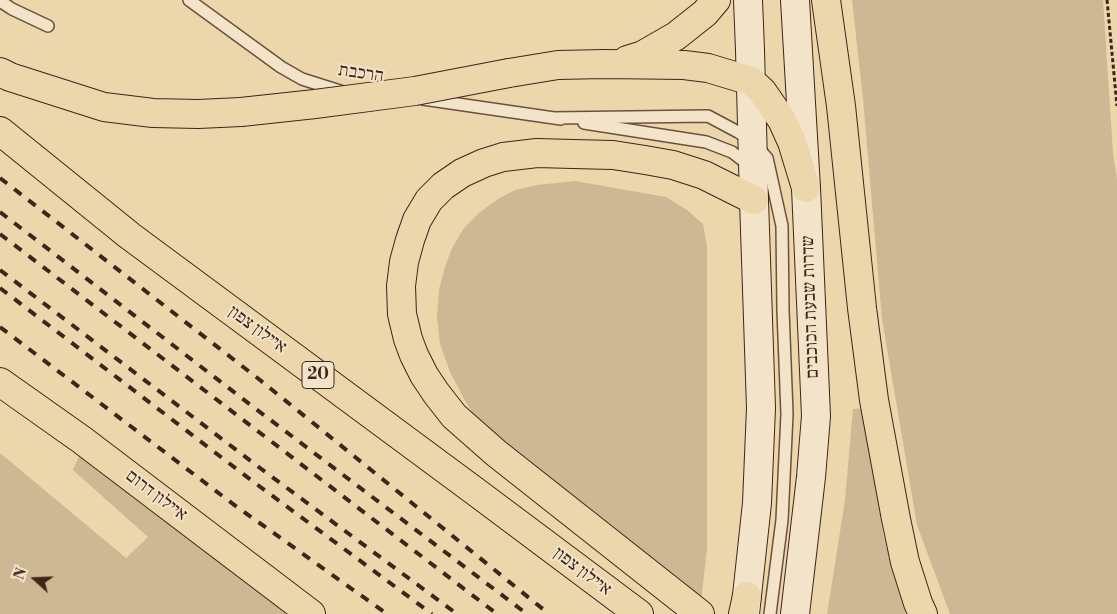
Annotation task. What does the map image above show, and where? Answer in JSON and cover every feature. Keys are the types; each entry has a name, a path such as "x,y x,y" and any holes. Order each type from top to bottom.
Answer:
{"highway":[{"path":"604,64 628,60 657,48 691,25 716,0"},
{"path":"826,0 841,106 862,308 874,400 903,553 923,614"},
{"path":"0,72 10,78 104,107 153,114 198,114 241,112 415,91 509,72 558,65 684,65 708,68 751,81 762,91 782,120 792,142 806,188"},
{"name":"איילון צפון","path":"0,131 130,236 639,614"},
{"path":"700,614 496,453 454,416 424,375 408,339 402,314 401,286 404,262 417,220 429,200 443,186 462,173 484,162 503,156 537,153 613,155 645,160 673,165 704,175 754,200"},
{"name":"איילון דרום","path":"0,382 82,440 311,614"}],"main road":[{"path":"745,608 757,503 761,408 748,0"},
{"name":"שדרות שבעת הכוכבים","path":"795,0 806,188 816,416 812,477 795,614"}],"lane":[{"name":"הרכבת","path":"189,0 281,67 302,79 318,85 340,91 434,100 706,142 732,152 753,155"},
{"path":"0,1 12,9 48,26"},
{"name":"הרכבת","path":"553,118 708,116 738,132 753,155"},
{"name":"שדרות שבעת הכוכבים","path":"753,155 771,192 782,226"},
{"name":"שדרות שבעת הכוכבים","path":"753,155 767,158 782,226 787,414 782,520 770,614"}],"path":[{"path":"1107,0 1117,106"}],"shaded area":[{"path":"852,0 1103,0 1113,153 1117,179 1117,614 950,614 917,525 882,319 863,99"},
{"path":"575,181 666,197 687,210 703,224 707,247 707,548 701,602 477,420 450,372 440,344 437,317 439,289 452,248 464,228 480,212 515,190 537,185"},
{"path":"866,408 882,529 906,614 827,614 845,500 853,409"},
{"path":"0,453 126,558 148,537 73,470 80,454 206,548 286,614 0,614"}],"railway":[{"path":"0,178 260,380 549,614"},
{"path":"0,212 527,614"},
{"path":"0,234 497,614"},
{"path":"0,270 260,468 457,614"},
{"path":"0,288 251,480 432,614"},
{"path":"0,327 233,504 387,614"}]}
